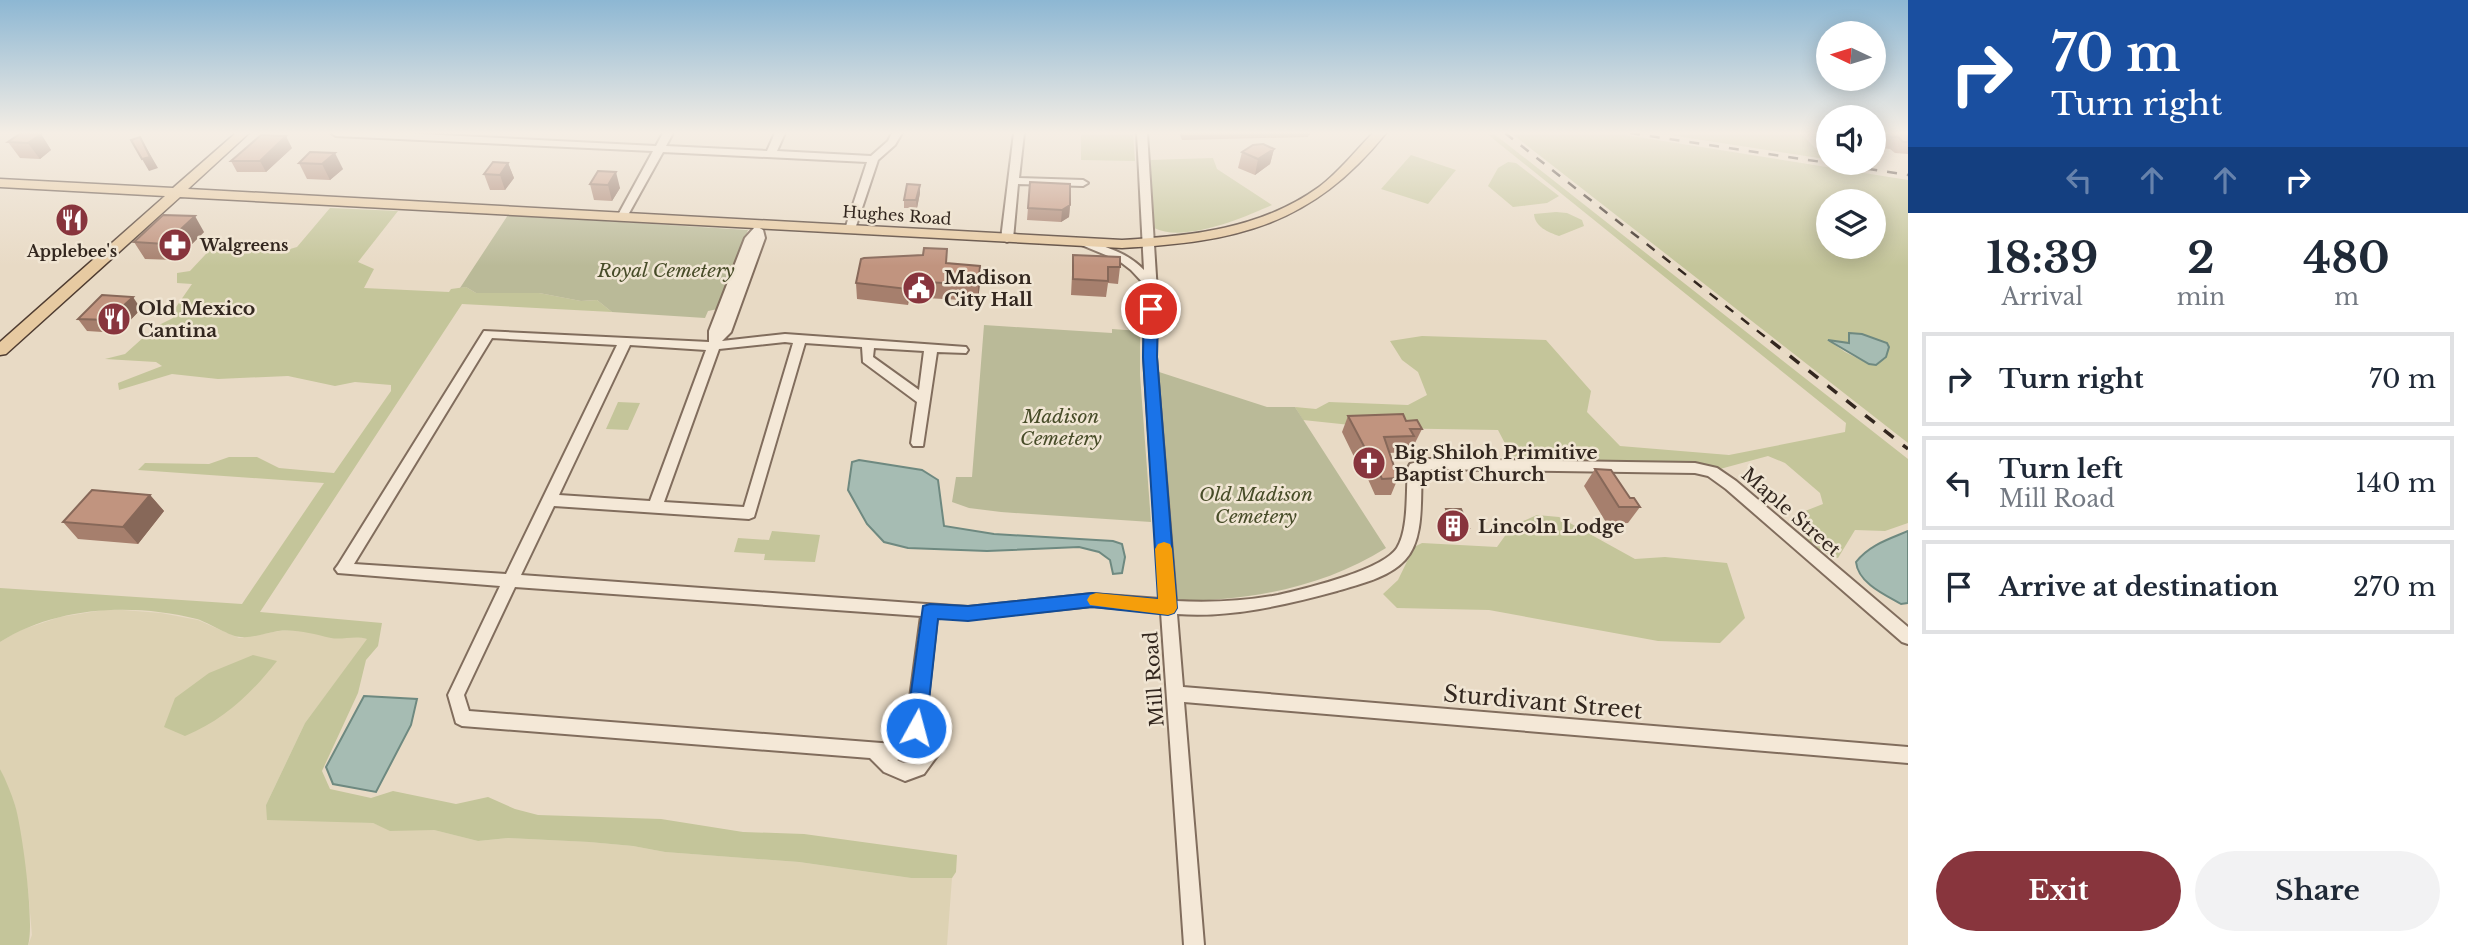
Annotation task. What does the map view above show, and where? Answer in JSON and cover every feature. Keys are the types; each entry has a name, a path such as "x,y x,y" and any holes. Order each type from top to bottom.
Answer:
{"main road":[{"path":"0,350 193,177"},
{"name":"Hughes Road","path":"0,183 623,215 759,227 850,229 1085,244 1148,243 1212,235 1282,214 1324,189 1336,177"}],"street":[{"path":"623,215 645,177"},
{"path":"850,229 867,177"},
{"path":"1007,239 1013,177"},
{"name":"Mill Road","path":"1144,177 1150,285 1150,357 1194,945"},
{"path":"1013,181 1083,183"},
{"path":"655,506 716,342 725,332 734,293 760,238 759,227"},
{"path":"1085,244 1124,257 1133,263 1150,285"},
{"path":"962,350 785,338 716,342 625,342 488,334 343,569 968,614 1092,600 1168,608"},
{"path":"551,500 749,513 800,340"},
{"path":"625,342 456,695 462,718 897,752 912,740 916,728 930,611"},
{"path":"868,344 867,359 924,400"},
{"path":"918,443 931,348"},
{"name":"Maple Street","path":"1168,608 1200,609 1278,601 1364,577 1383,568 1401,555 1408,541 1415,468 1427,464 1695,468 1713,472 1731,485 1908,637"},
{"name":"Sturdivant Street","path":"1174,694 1908,755"},
{"path":"876,752 891,768 903,773 915,772 931,752 925,735 916,728"}],"shaded area":[{"path":"1849,333 1862,334 1887,343 1889,347 1886,357 1876,365 1869,364 1828,340 1849,343"},
{"path":"859,460 922,470 938,480 944,526 994,534 1113,541 1122,544 1125,557 1122,573 1113,574 1110,560 1099,552 1079,547 987,551 908,548 884,542 867,524 848,490 852,462"},
{"path":"1908,531 1908,603 1901,604 1867,582 1856,562 1873,547"},
{"path":"110,609 161,613 198,620 239,638 279,631 308,630 332,638 357,636 368,639 305,723 266,805 334,821 373,823 390,830 434,830 478,841 508,838 589,842 665,852 799,862 911,878 952,878 947,945 28,945 32,935 28,889 15,805 0,769 0,642 18,631 60,617"},
{"path":"364,696 417,699 411,725 376,792 333,784 326,767"}],"green space":[{"path":"1150,177 1229,177 1272,205 1230,222 1197,231 1166,232 1154,228"},
{"path":"1392,177 1450,177 1428,204 1381,189"},
{"path":"1493,177 1534,177 1559,196 1547,203 1513,207 1488,186"},
{"path":"1541,177 1549,177 1908,459 1908,523 1885,531 1855,530 1838,558 1811,542 1797,523 1795,515 1823,504 1820,493 1785,463 1768,456 1720,469 1701,463 1522,462 1510,453 1498,430 1379,428 1303,420 1295,407 1316,409 1329,402 1408,405 1427,395 1418,372 1402,360 1390,341 1422,336 1546,340 1591,391 1587,412 1620,446 1729,455 1845,432 1846,423"},
{"path":"1567,177 1890,177 1908,180 1908,443","holes":["1849,333 1862,334 1887,343 1869,364 1828,340 1849,343"]},
{"path":"330,208 398,211 358,262 374,269 364,288 449,292 451,289 466,287 476,293 539,293 581,301 597,300 612,312 462,304 260,612 382,623 378,646 366,660 358,693 322,771 330,789 371,798 393,791 456,804 488,797 515,809 538,815 661,819 743,832 804,834 957,855 956,872 952,878 911,878 799,862 665,852 589,842 508,838 478,841 434,830 390,831 373,823 267,820 266,805 305,723 367,639 331,638 285,631 241,637 197,619 122,610 96,611 46,621 0,642 0,588 242,604 324,483 138,470 145,463 209,464 229,457 257,457 279,468 334,473 391,391 391,385 355,382 335,386 288,376 218,379 172,374 119,390 118,383 162,366 156,362 105,359 125,354 155,327 173,318 174,310 192,284 177,283 177,273 190,271 219,240 290,249 297,247"},
{"path":"1567,213 1582,220 1584,226 1559,236 1539,226 1535,219 1534,214"},
{"name":"Royal Cemetery","path":"508,215 748,230 718,309 708,311 705,318 612,312 597,300 581,301 539,293 476,293 466,287 460,288"},
{"name":"Madison Cemetery","path":"984,325 1112,333 1112,329 1140,331 1140,375 1151,522 1001,512 969,508 952,502 956,477 972,477"},
{"name":"Old Madison Cemetery","path":"1156,371 1267,407 1295,407 1386,548 1337,573 1286,589 1232,598 1177,601"},
{"path":"618,402 640,403 628,430 606,429"},
{"path":"1537,515 1559,517 1635,559 1665,557 1727,563 1745,618 1720,643 1658,641 1489,610 1397,608 1383,594 1398,580 1414,547 1422,543 1497,547 1512,526"},
{"path":"772,531 820,535 815,562 764,560 765,554 734,552 738,538 769,540"},
{"path":"253,655 277,661 236,705 199,730 185,736 164,727 175,698 209,673"},
{"path":"0,769 15,805 21,834 29,898 28,945 0,945"}],"building":[{"path":"594,177 613,177 608,185 590,184"},
{"path":"1030,182 1070,184 1070,205 1062,210 1028,208"},
{"path":"907,184 920,185 916,200 904,200"},
{"path":"163,215 195,216 165,244 134,242"},
{"path":"924,248 947,249 946,263 980,266 978,285 909,281 907,289 856,283 861,259 923,255"},
{"path":"1073,255 1120,257 1120,267 1108,267 1108,281 1073,279"},
{"path":"102,295 133,297 108,320 78,319"},
{"path":"1403,414 1406,421 1417,420 1422,429 1410,429 1414,436 1384,437 1398,478 1382,479 1370,452 1366,450 1348,416"},
{"path":"1595,469 1611,470 1630,498 1634,498 1640,507 1619,507"},
{"path":"92,490 150,495 123,527 63,522"},
{"path":"1446,509 1461,509 1469,528 1453,528"}],"railway":[{"path":"1561,177 1773,343"},
{"path":"1771,341 1908,449"}],"slow traffic":[{"path":"1096,600 1168,608 1164,549"}],"place":[{"name":"Applebee's","path":"72,220"},
{"name":"Walgreens","path":"175,245"},
{"name":"Madison City Hall","path":"919,288"},
{"name":"Old Mexico Cantina","path":"114,319"},
{"name":"Big Shiloh Primitive Baptist Church","path":"1369,463"},
{"name":"Lincoln Lodge","path":"1453,526"}],"route":[{"path":"916,728 930,611 968,614 1092,600 1168,608 1150,357 1151,309"}]}
